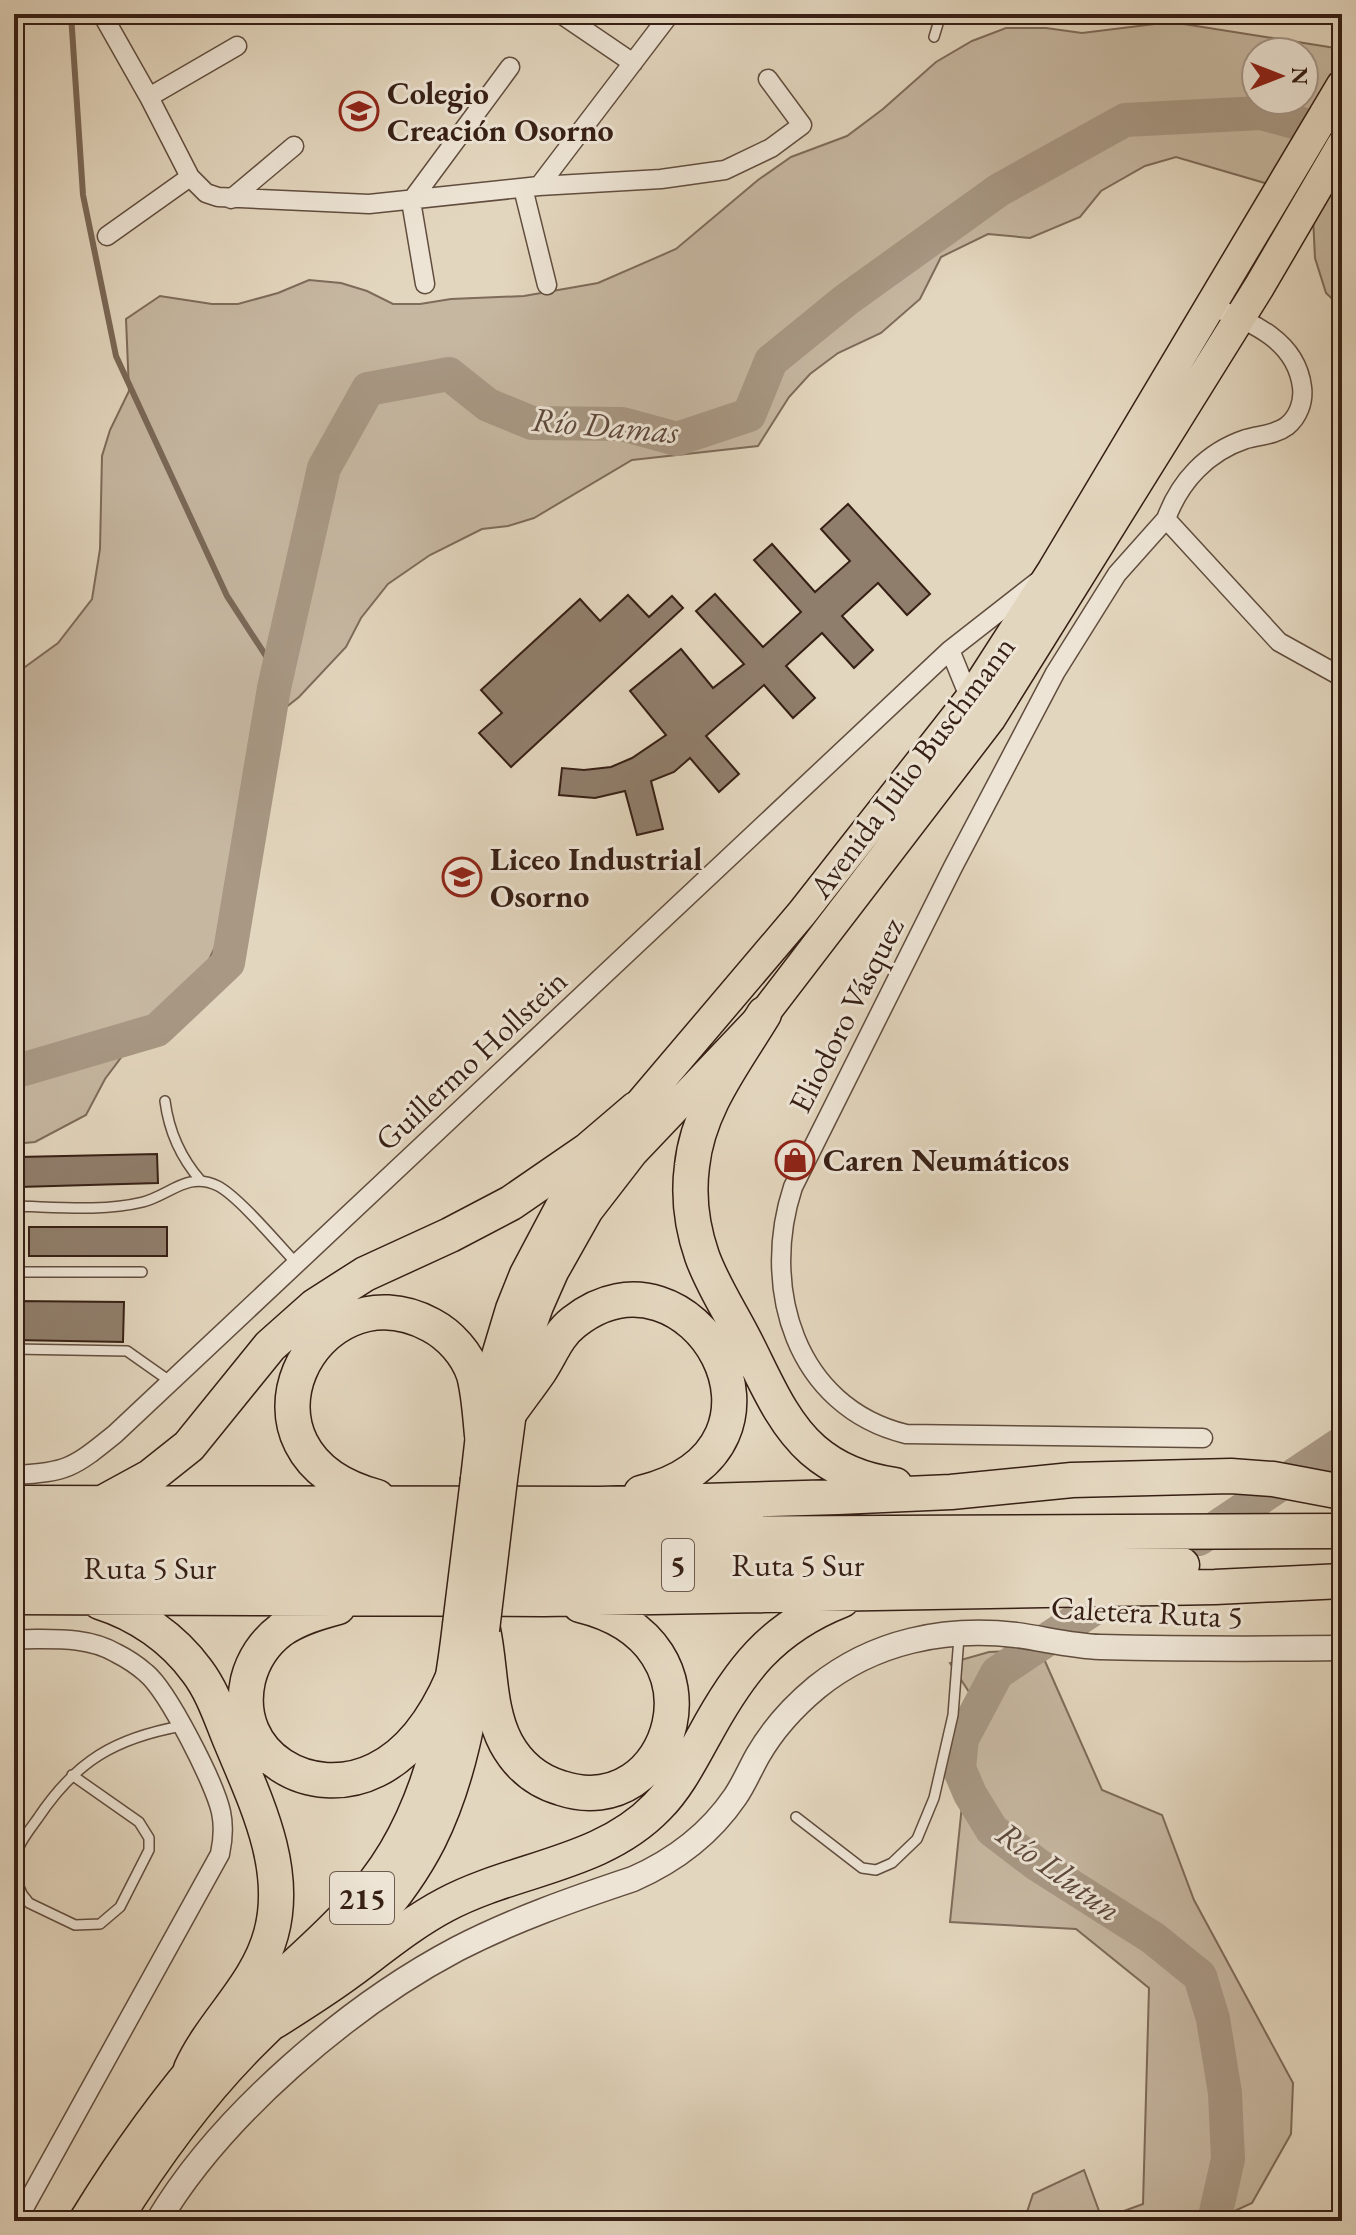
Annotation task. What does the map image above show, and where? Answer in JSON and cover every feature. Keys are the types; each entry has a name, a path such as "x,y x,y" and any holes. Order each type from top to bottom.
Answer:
{"highway":[{"path":"764,1014 709,1104 695,1145 692,1211 702,1255 783,1414 803,1440 831,1464 868,1480 951,1492"},
{"path":"102,1503 150,1477 189,1446 270,1346 315,1306 365,1274 511,1203 588,1150 636,1109"},
{"path":"510,1412 564,1330 589,1312 619,1302 650,1303 679,1313 703,1332 721,1359 729,1392 725,1424 711,1454 700,1467 674,1483 600,1504"},
{"path":"404,1503 373,1497 338,1482 312,1463 304,1452 294,1422 294,1390 305,1360 325,1335 351,1319 380,1313 410,1316 437,1328 459,1348 473,1373 489,1479 471,1628 496,1717 508,1746 537,1777 567,1790 597,1792 622,1786 646,1768 668,1733 672,1692 664,1664 649,1642 623,1622 586,1606 544,1599"},
{"name":"Avenida Julio Buschmann","path":"489,1479 510,1412"},
{"path":"14,1503 600,1504 951,1492 1072,1480 1231,1476 1273,1479 1342,1492"},
{"name":"Ruta 5 Sur","path":"14,1537 1342,1531"},
{"name":"Ruta 5 Sur","path":"14,1569 990,1564 1342,1566"},
{"path":"14,1597 544,1599 1215,1587 1342,1581"},
{"path":"275,2021 442,1906 490,1884 588,1853 626,1833 651,1813 672,1789 732,1686 757,1655 804,1618 844,1599 866,1594"},
{"path":"84,1596 147,1624 166,1637 197,1671 210,1690 256,1800 273,1855 277,1894 265,1954 243,1991 202,2046 191,2069"},
{"path":"374,1599 328,1610 293,1623 270,1639 262,1650 249,1677 245,1703 254,1737 272,1759 297,1774 323,1780 350,1779 374,1771 395,1757 426,1726 453,1677"},
{"name":"215","path":"85,2221 140,2134 191,2069 260,1996 340,1923 382,1872 419,1802 453,1677 471,1628"},
{"name":"215","path":"115,2221 189,2114 231,2065 380,1917 401,1890 431,1839 460,1761 471,1628"}],"main road":[{"name":"Avenida Julio Buschmann","path":"482,1435 489,1382 499,1345 525,1274 561,1206 636,1109 802,913 970,699 1053,570 1342,85"},
{"name":"Avenida Julio Buschmann","path":"510,1412 523,1352 538,1306 558,1262 588,1210 632,1153 764,1014 990,719 1240,318 1342,145"}],"street":[{"path":"102,14 190,177 206,193 231,199 369,204 531,187 661,179 725,170 771,148 802,125 768,79"},
{"path":"561,14 633,63"},
{"path":"547,285 531,187 670,14"},
{"path":"149,97 237,46"},
{"path":"425,284 411,201 510,67"},
{"path":"231,199 294,146"},
{"path":"107,236 190,177"},
{"name":"Eliodoro Vásquez","path":"1203,1438 906,1434 873,1424 831,1395 811,1369 789,1317 780,1271 782,1229 793,1187 953,867 1055,673 1117,574 1166,519 1180,489 1202,464 1231,445 1284,428 1292,421 1301,403 1302,385 1289,352 1271,335 1211,306"},
{"path":"1166,519 1279,642 1342,677"},
{"name":"Guillermo Hollstein","path":"14,1475 50,1473 79,1463 115,1434 950,650 1053,570"},
{"path":"950,650 970,699"},
{"name":"Caletera Ruta 5","path":"158,2221 194,2168 231,2125 271,2086 360,2011 424,1968 499,1929 633,1879 691,1846 736,1797 769,1737 801,1701 859,1660 881,1650 954,1633 1014,1635 1097,1647 1216,1650 1342,1648"},
{"path":"14,1639 84,1640 114,1651 148,1674 182,1726 218,1800 223,1827 220,1854 17,2221"}],"lane":[{"path":"934,37 941,14"},
{"path":"165,1101 172,1136 189,1167 201,1181 225,1191 297,1264"},
{"path":"142,1272 16,1272 16,1206 111,1208 147,1201 183,1183 201,1181"},
{"path":"14,1349 127,1351 171,1382"},
{"path":"796,1817 862,1868 876,1870 892,1863 917,1839 934,1798 953,1715 954,1633"},
{"path":"14,1862 19,1846 57,1788 72,1775 122,1743 182,1726"},
{"path":"14,1874 29,1903 75,1925 100,1924 120,1907 149,1850 147,1832 139,1822 72,1775"}],"shaded area":[{"path":"1171,22 1260,36 1240,36 1240,116 1320,116 1320,46 1342,49 1342,308 1326,293 1315,258 1313,217 1292,191 1176,157 1145,166 1101,191 1080,217 1030,238 988,234 941,257 920,299 881,333 838,353 810,374 789,397 758,446 632,460 534,518 508,526 482,529 430,555 388,584 361,618 346,647 299,697 275,716 262,734 249,802 249,847 244,879 204,970 183,1002 157,1031 123,1055 105,1079 86,1115 35,1142 14,1144 14,675 58,643 92,599 100,549 102,456 110,430 129,391 126,319 160,296 212,304 238,304 309,280 341,283 393,304 524,296 598,283 676,249 758,180 791,157 847,136 936,62 972,41 1006,28 1046,28 1082,33"},
{"path":"1040,1650 1102,1790 1162,1815 1194,1900 1293,2083 1291,2134 1252,2203 1213,2221 1024,2221 1033,2194 1084,2170 1102,2219 1143,2204 1149,1988 1076,1929 950,1922 973,1698 950,1663 989,1652"}],"building":[{"path":"848,504 930,594 907,615 878,583 842,616 873,650 854,668 822,633 786,666 815,698 793,718 764,685 706,736 739,774 719,792 690,758 674,772 651,781 663,829 637,835 625,791 595,798 559,795 562,768 584,770 611,767 632,758 666,735 630,691 681,649 713,688 744,664 696,611 715,594 763,647 801,612 754,560 772,544 815,592 850,561 821,529"},
{"path":"628,595 649,617 672,596 683,608 511,767 479,733 502,713 481,690 580,599 600,621"},
{"path":"157,1154 158,1183 19,1187 18,1157"},
{"path":"29,1227 167,1227 167,1256 29,1256"},
{"path":"14,1301 124,1302 123,1342 14,1340"}],"waterway":[{"path":"71,14 83,195 116,356 227,596 277,673"},
{"name":"Río Damas","path":"14,1072 157,1030 228,963 274,688 324,468 368,389 449,374 488,405 532,423 622,424 677,439 749,415 771,361 846,300 999,190 1125,120 1261,113 1342,135"},
{"name":"Río Llutun","path":"1199,1539 1342,1443"},
{"name":"Río Llutun","path":"1135,1581 997,1673 962,1739 959,1768 970,1794 992,1830 1038,1865 1153,1938 1200,1976 1213,2019 1225,2093 1228,2159 1214,2221"}],"place":[{"name":"Colegio Creación Osorno","path":"359,111"},
{"name":"Liceo Industrial Osorno","path":"462,877"},
{"name":"Caren Neumáticos","path":"795,1160"}]}
